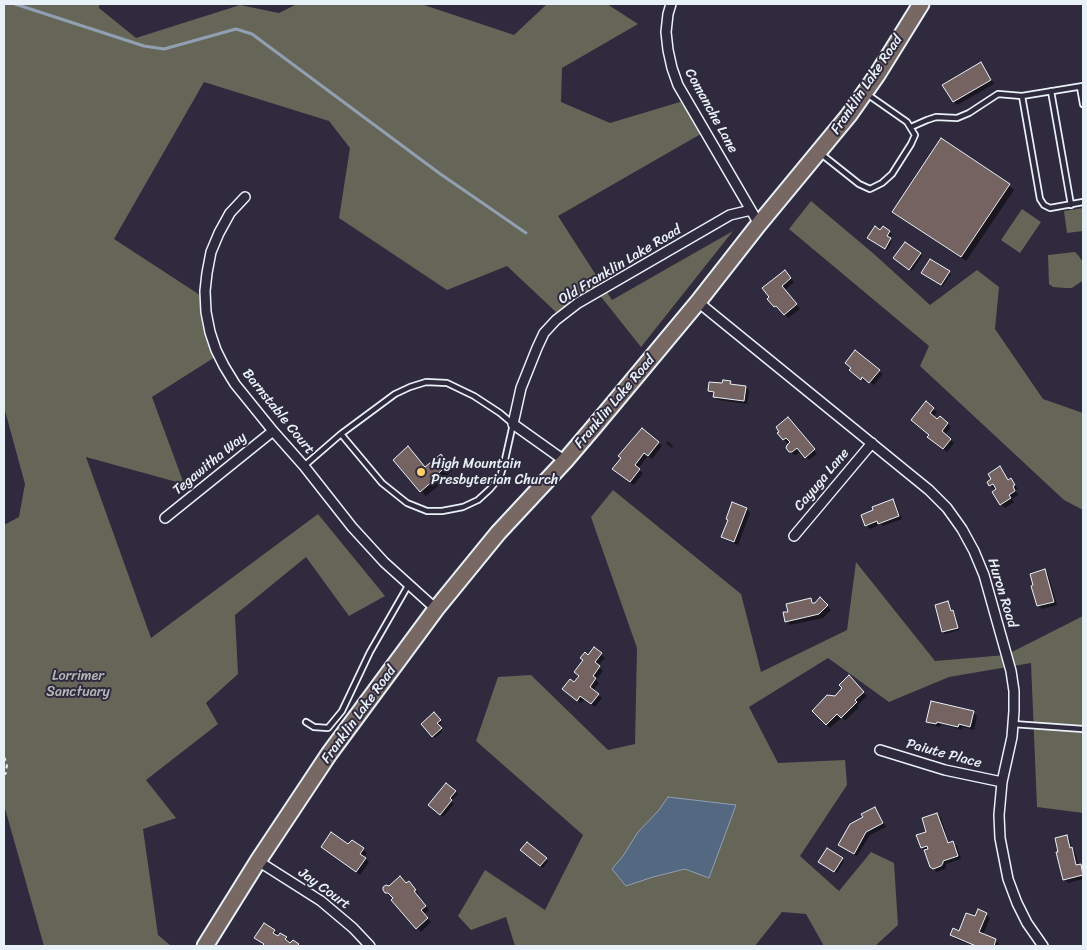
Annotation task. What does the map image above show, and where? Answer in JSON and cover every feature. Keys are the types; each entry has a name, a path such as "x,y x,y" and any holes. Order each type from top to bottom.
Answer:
{"main road":[{"name":"Franklin Lake Road","path":"205,946 258,861 329,754 436,609 498,534 565,461 819,153 865,93 920,4"}],"street":[{"name":"Comanche Lane","path":"671,4 666,32 672,68 678,85 759,224"},
{"name":"Barnstable Court","path":"245,197 230,213 218,233 211,252 207,273 205,291 206,312 216,350 235,384 352,527 384,562 436,609"},
{"name":"Old Franklin Lake Road","path":"513,424 521,388 537,348 544,333 556,320 578,303 730,215 750,210"},
{"name":"Huron Road","path":"698,302 918,480 947,508 962,529 974,551 984,575 1011,671 1014,691 1012,737 1002,782 998,815 1000,838 1008,879 1017,904 1043,946"},
{"path":"513,424 565,461"},
{"name":"Tegawitha Way","path":"165,518 273,432"},
{"name":"Cayuga Lane","path":"794,536 872,443"},
{"name":"Paiute Place","path":"880,750 945,770 1002,782"},
{"name":"Jay Court","path":"258,861 322,901 353,928 370,946"}],"lane":[{"path":"911,128 926,120 957,118 998,94 1022,96 1082,87 1083,104"},
{"path":"1051,91 1070,204"},
{"path":"819,153 859,184 870,188 882,183 892,174 911,144 915,134 907,122 865,93"},
{"path":"1022,96 1040,199 1044,205 1050,208 1083,202"},
{"path":"304,466 341,434 395,394 426,382 448,383 500,412 513,424 500,477 478,500 463,507 442,511 427,511 407,503 382,483 341,434"},
{"path":"306,722 314,728 328,728 342,711 370,652 409,584"},
{"path":"1013,724 1083,729"}],"path":[{"path":"4,758 7,764 6,774 4,775"}],"green space":[{"name":"Lorrimer Sanctuary","path":"4,4 99,4 99,8 136,38 240,5 279,13 297,4 421,4 514,35 547,4 607,4 638,24 562,68 561,102 610,123 690,99 706,131 558,216 612,300 733,231 641,347 594,288 557,313 507,266 447,290 339,218 350,148 329,121 204,82 114,239 206,299 215,357 152,397 184,484 86,457 151,638 318,514 385,596 349,616 306,557 235,615 238,674 206,703 218,724 146,780 176,818 143,829 158,935 171,946 44,946 4,805 4,525 19,517 25,484 4,407"},
{"path":"811,201 874,254 930,305 977,270 999,287 995,329 1043,399 1083,413 1083,510 1064,500 920,366 929,346 789,229"},
{"path":"1083,208 1083,231 1067,233 1064,211"},
{"path":"1022,209 1041,222 1020,253 1001,240"},
{"path":"1075,252 1083,262 1082,281 1072,288 1053,287 1049,284 1048,255"},
{"path":"613,490 741,594 761,672 847,630 856,562 935,661 1006,655 1083,616 1083,813 1037,807 1031,663 949,677 889,702 828,658 749,707 778,763 845,760 847,785 800,856 839,891 871,852 894,863 898,925 875,946 824,946 806,914 782,912 755,946 515,946 506,917 471,930 458,916 485,870 545,910 583,835 476,741 498,677 531,675 608,750 635,744 637,648 591,517"}],"water":[{"path":"668,797 736,805 709,878 685,869 626,886 612,869 623,856 638,832 659,810"}],"building":[{"path":"981,62 991,80 953,102 942,85"},
{"path":"941,138 1010,184 961,257 892,212"},
{"path":"875,226 880,230 883,226 890,231 887,236 891,238 885,249 867,238"},
{"path":"905,242 921,253 909,270 893,258"},
{"path":"930,259 950,271 941,285 921,273"},
{"path":"785,270 791,278 782,286 797,304 784,315 767,299 769,297 762,288"},
{"path":"855,350 880,370 869,383 862,377 861,380 849,370 851,368 845,363"},
{"path":"723,380 731,381 730,384 746,386 744,401 713,397 714,392 708,391 709,382 722,383"},
{"path":"926,401 934,408 930,413 937,419 940,416 948,423 942,431 951,439 943,449 927,437 929,435 911,420"},
{"path":"788,417 815,449 805,458 797,448 789,452 786,448 790,442 786,438 783,440 777,433 779,432 776,427"},
{"path":"642,428 659,442 648,456 644,453 635,465 640,469 630,482 612,469 621,458 618,456"},
{"name":"High Mountain Presbyterian Church","path":"408,446 425,467 441,454 449,464 420,492 393,460"},
{"path":"1000,466 1008,480 1011,478 1015,485 1013,486 1015,491 1009,495 1011,498 1000,505 992,492 996,489 993,484 989,486 987,482 991,479 988,474"},
{"path":"893,499 899,516 878,524 877,521 865,526 861,515 873,510 872,507"},
{"path":"732,502 747,508 734,542 721,537 728,520 726,519"},
{"path":"1045,569 1054,602 1037,606 1031,586 1033,585 1030,574"},
{"path":"820,597 828,605 819,614 785,622 783,612 788,612 786,604 811,598 812,603 815,603"},
{"path":"948,601 951,611 953,610 958,628 942,632 935,605"},
{"path":"594,647 602,653 595,662 600,666 593,676 596,678 590,687 599,694 591,704 580,696 577,701 562,689 570,679 574,682 579,676 574,672 583,660 580,658 585,652 588,655"},
{"path":"849,675 864,692 841,718 837,714 826,725 812,711 827,695 835,696 842,688 839,685"},
{"path":"931,701 974,711 970,727 959,724 958,727 937,722 936,724 926,722"},
{"path":"434,712 441,720 437,723 442,728 432,737 421,724"},
{"path":"446,783 456,791 450,798 452,800 440,815 428,805"},
{"path":"875,807 883,823 866,832 854,854 838,845 850,824 863,817 861,814"},
{"path":"937,813 948,843 953,841 958,856 943,861 941,866 933,869 930,867 924,850 928,849 927,846 921,848 916,835 926,832 922,818"},
{"path":"331,832 348,844 352,840 364,848 360,854 366,858 356,872 321,847"},
{"path":"1067,835 1076,865 1081,864 1083,875 1063,880 1056,852 1058,852 1055,838"},
{"path":"527,842 547,858 540,866 520,850"},
{"path":"827,848 843,858 834,872 818,862"},
{"path":"400,876 406,883 409,881 426,906 421,910 428,918 416,929 391,900 393,898 383,890 383,887 389,886"},
{"path":"978,909 987,913 979,932 996,939 994,946 976,946 950,935 953,928 959,931 966,913 975,916"},
{"path":"264,923 275,930 273,933 278,936 280,933 287,937 285,939 290,943 293,940 299,944 297,946 262,946 264,944 254,938"}],"waterway":[{"path":"15,4 144,46 164,49 236,29 252,34 439,173 526,233"}],"place":[{"name":"High Mountain Presbyterian Church","path":"421,472"}]}
